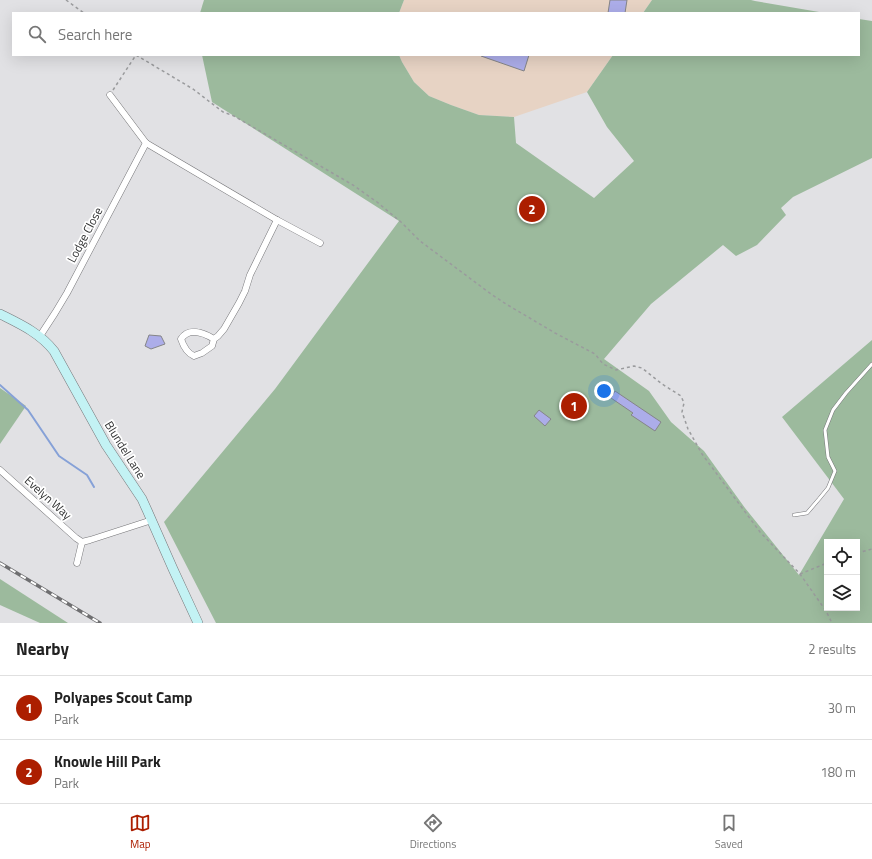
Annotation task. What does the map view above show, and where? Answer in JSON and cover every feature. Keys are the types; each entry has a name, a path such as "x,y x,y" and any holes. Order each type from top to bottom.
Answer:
{"street":[{"path":"110,95 146,143 277,220 320,243"},
{"name":"Lodge Close","path":"40,336 67,293 146,143"},
{"path":"214,338 190,332 184,334 181,338 183,345 190,355 194,356 202,353 212,346 214,338 224,329 239,303 250,275 277,220"},
{"name":"Blundel Lane","path":"0,314 30,329 40,336 50,346 59,360 106,445 142,499 198,623"},
{"name":"Evelyn Way","path":"0,470 82,542"},
{"path":"77,563 82,542 152,520"}],"lane":[{"path":"794,515 807,513 828,488 834,471 828,457 825,430 833,410 846,392 872,364"}],"path":[{"path":"66,0 83,12"},
{"path":"110,95 135,56"},
{"path":"138,56 193,89 223,112 234,116 353,185 401,222 420,241 506,304 555,333 595,354 603,364 616,370 634,366 642,368 662,384 681,396 684,403 682,412 688,429 702,454 760,532 800,574 826,611 832,623"},
{"path":"860,552 872,549"},
{"path":"800,574 824,565"}],"shaded area":[{"path":"404,0 652,0 644,12 399,12"},
{"path":"399,56 612,56 587,92 514,117 479,115 429,96 414,82"}],"green space":[{"path":"204,0 404,0 399,12 200,12"},
{"path":"652,0 751,0 819,12 644,12"},
{"path":"860,19 872,21 872,158 793,197 781,208 786,215 757,245 736,256 723,245 651,304 604,359 649,391 671,422 704,451 745,508 799,575 844,499 782,417 872,340 872,623 216,623 164,522 275,389 399,221 212,102 202,56 399,56 414,82 429,96 479,115 514,117 516,143 594,198 634,161 607,127 587,92 612,56 860,56"},
{"path":"0,388 26,406 0,444"},
{"path":"0,579 68,623 40,623 0,605"}],"building":[{"path":"610,0 627,0 625,12 608,12"},
{"path":"481,56 529,56 524,71"},
{"path":"149,335 161,336 165,344 151,349 145,346"},
{"path":"615,391 661,422 655,431 631,415 633,413 611,398"},
{"path":"539,410 551,419 545,426 534,416"}],"waterway":[{"path":"0,385 28,410 59,456 87,475 94,487"}],"railway":[{"path":"0,563 100,623"}],"place":[{"name":"Knowle Hill Park","path":"532,209"},
{"name":"Polyapes Scout Camp","path":"574,406"}]}
